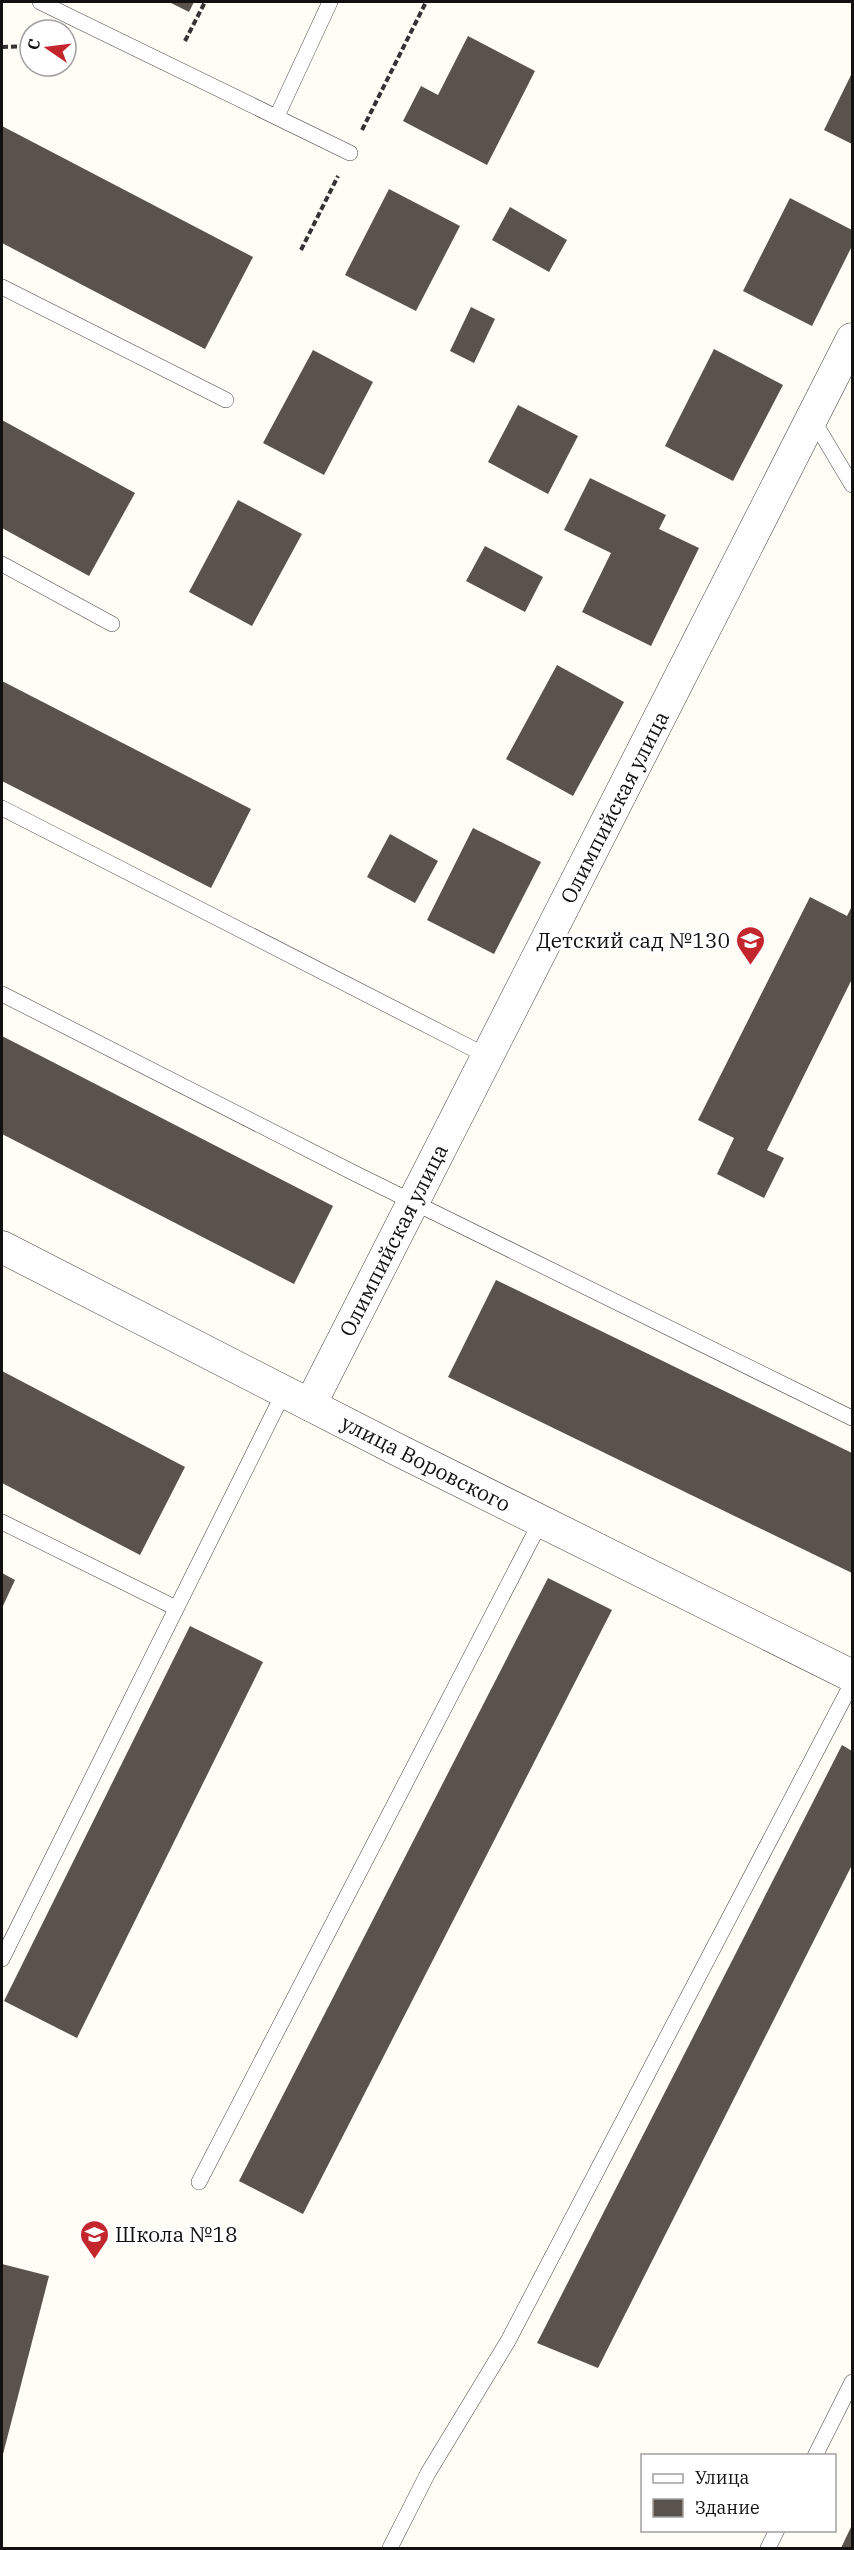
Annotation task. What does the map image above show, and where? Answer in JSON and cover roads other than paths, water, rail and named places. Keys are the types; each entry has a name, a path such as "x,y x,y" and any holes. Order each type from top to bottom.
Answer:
{"street":[{"name":"Олимпийская улица","path":"297,1398 413,1202 852,339"},
{"name":"улица Воровского","path":"2,1246 297,1398 852,1676"}],"lane":[{"path":"40,2 350,153"},
{"path":"277,117 330,2"},
{"path":"2,287 225,400"},
{"path":"812,418 852,485"},
{"path":"2,564 112,624"},
{"path":"2,808 487,1056"},
{"path":"2,994 413,1202 852,1418"},
{"path":"2,1959 176,1608 297,1398"},
{"path":"199,2182 541,1521"},
{"path":"2,1522 176,1608"},
{"path":"390,2548 428,2474 508,2341 852,1683"},
{"path":"816,2454 852,2382"},
{"path":"768,2548 776,2532"}],"place":[{"name":"Детский сад №130","path":"751,966"},
{"name":"Школа №18","path":"94,2260"}]}
